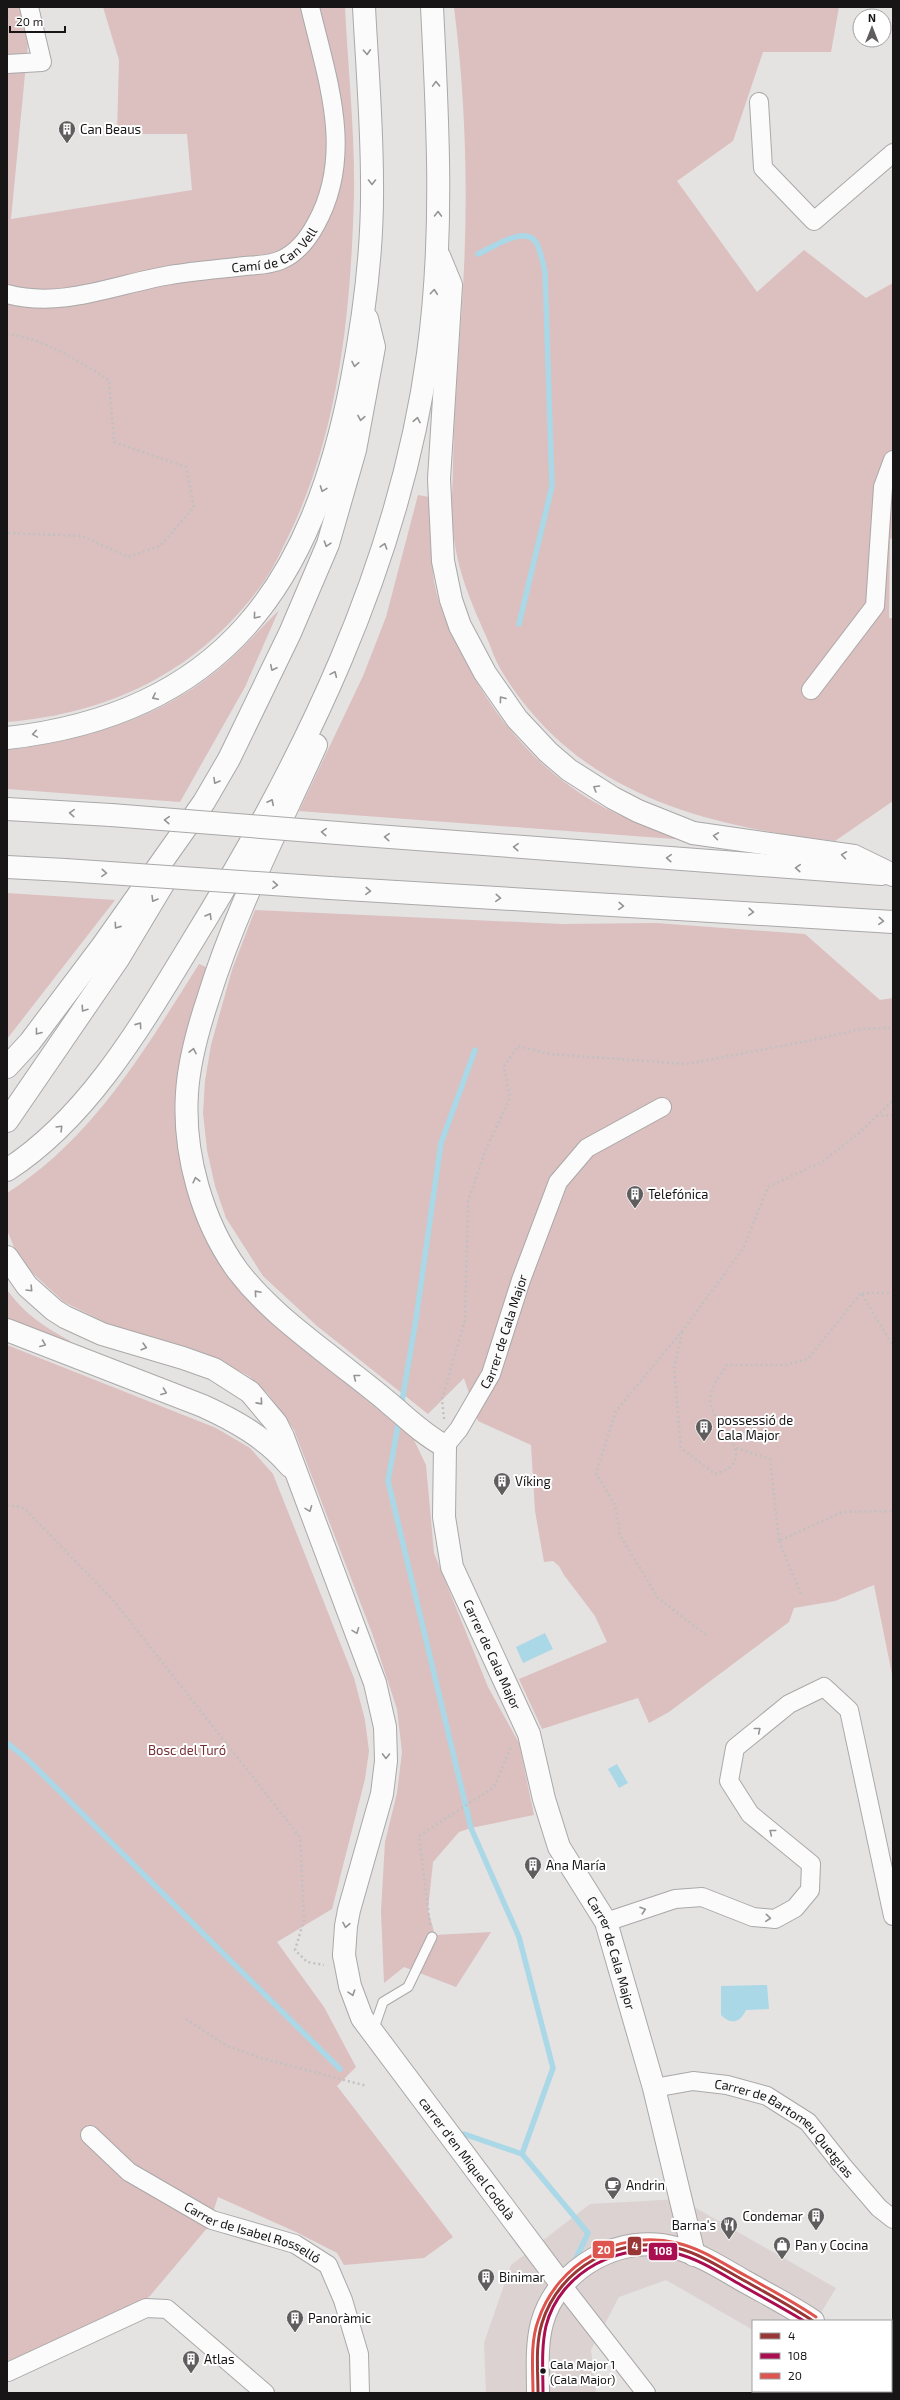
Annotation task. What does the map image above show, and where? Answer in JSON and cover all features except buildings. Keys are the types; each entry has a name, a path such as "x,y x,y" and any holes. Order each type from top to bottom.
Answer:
{"main road":[{"path":"7,738 78,726 116,715 153,698 206,664 231,642 265,605 293,559 314,514 344,423 365,312 372,183 364,7"},
{"path":"7,1170 30,1154 65,1123 92,1091 149,1010 242,859 318,710 350,641 372,583 403,481 413,441 428,352 437,253 439,161 432,7"},
{"path":"437,253 451,285 438,479 442,561 451,600 460,626 484,673 498,694 532,736 564,765 589,784 638,811 693,833 854,856 893,875"},
{"path":"7,1067 30,1042 95,957 204,802 229,760 290,633 328,544 355,450 374,347 365,312"},
{"path":"318,710 317,743 230,931 211,989 190,1069 187,1093 187,1120 194,1168 206,1210 237,1269 259,1296 286,1322 387,1401 430,1438 445,1446"},
{"path":"7,1121 118,958 191,837 204,802"},
{"path":"7,809 111,815 893,875"},
{"path":"7,867 34,867 330,888 893,922"},
{"path":"7,879 34,867"},
{"name":"carrer d'en Miquel Codolà","path":"7,1257 34,1293 54,1310 76,1323 102,1334 199,1363 240,1384 258,1400 276,1423 375,1683 385,1727 386,1761 382,1794 349,1910 345,1932 344,1955 355,2003 362,2018 562,2285"},
{"path":"7,1330 203,1406 232,1420 271,1447 295,1473"},
{"name":"Carrer de Cala Major","path":"445,1446 444,1517 452,1567 529,1734 544,1799 559,1847 606,1922 654,2088 694,2255"},
{"path":"538,2393 538,2347 546,2312 562,2285 590,2261 621,2248 637,2245 659,2244 677,2248 719,2267 811,2320"}],"street":[{"path":"7,64 42,62 29,7"},
{"name":"Camí de Can Vell","path":"7,294 22,298 50,299 102,292 169,275 271,263 289,256 301,246 315,227 327,200 334,174 337,150 333,106 310,7"},
{"path":"759,102 763,168 814,221 893,153"},
{"path":"811,690 875,606 883,487 893,460"},
{"name":"Carrer de Cala Major","path":"445,1446 459,1429 491,1374 521,1280 558,1182 587,1148 662,1107"},
{"path":"606,1922 674,1899 702,1898 747,1915 775,1919 795,1908 810,1890 811,1864 750,1814 729,1781 735,1748 789,1704 824,1687 849,1710 893,1916"},
{"name":"Carrer de Bartomeu Quetglas","path":"654,2088 693,2081 727,2085 766,2096 808,2122 879,2208 893,2219"},
{"name":"Carrer de Isabel Rosselló","path":"90,2135 129,2172 212,2220 295,2244 328,2264 343,2300 358,2354 360,2393"},
{"path":"562,2285 646,2393"},
{"path":"8,2372 146,2308 167,2309 266,2393"}],"lane":[{"path":"373,2031 383,2002 408,1987 432,1937"}],"path":[{"path":"7,334 18,335 67,355 109,380 114,442 186,467 194,507 160,546 128,557 82,536 7,533"},
{"path":"445,1446 442,1399 465,1320 468,1202 486,1149 510,1098 504,1066 518,1046 549,1054 687,1064 813,1040 861,1029 893,1028"},
{"path":"706,1635 658,1598 620,1535 615,1505 596,1472 616,1411 682,1331 743,1249 768,1187 822,1162 893,1100"},
{"path":"876,1116 893,1115"},
{"path":"682,1331 674,1368 681,1448 715,1474 726,1471 735,1459 736,1448 711,1406 714,1384 727,1365 786,1365 808,1359 861,1293"},
{"path":"861,1293 893,1293"},
{"path":"861,1293 893,1346"},
{"path":"736,1448 770,1459 779,1541 802,1594"},
{"path":"7,1505 24,1508 114,1601 300,1837 304,1920 295,1950 307,1962 324,1965"},
{"path":"779,1541 842,1512 893,1511"},
{"path":"432,1937 419,1836 494,1787 511,1746"},
{"path":"186,2018 227,2046 254,2056 368,2086"}],"shaded area":[{"path":"680,2199 836,2288 817,2320 752,2320 752,2329 666,2280 619,2297 591,2350 596,2393 486,2393 484,2343 511,2265 590,2204"}],"green space":[{"path":"7,7 21,7 31,12 11,219 192,190 187,134 117,134 119,60 103,7 345,7 352,125 354,195 350,282 339,370 331,413 319,456 305,497 288,537 265,580 240,611 213,638 184,662 152,681 119,697 84,709 46,717 7,722"},
{"path":"454,7 839,7 831,52 763,52 733,141 677,181 757,292 804,250 866,298 893,283 893,538 890,539 889,618 893,618 893,801 835,841 737,825 690,813 646,796 604,774 566,746 531,712 497,662 463,579 456,551 452,519 456,392 464,268 466,202 465,137 461,72"},
{"path":"418,495 429,497 430,539 434,581 443,613 466,662 479,685 492,706 508,727 542,764 583,795 625,818 687,840 299,811 363,676 386,617"},
{"path":"279,610 245,687 180,802 7,789 7,750 64,741 91,734 118,725 170,702 195,687 218,670"},
{"path":"7,893 115,900 7,1039"},
{"path":"255,910 562,924 656,923 805,934 880,1000 893,998 893,1679 874,1585 835,1601 794,1608 789,1622 669,1712 649,1723 638,1698 542,1729 519,1679 607,1642 595,1616 564,1575 559,1566 553,1561 544,1562 535,1511 531,1445 478,1421 464,1378 428,1414 317,1326 263,1276 226,1218 215,1186 207,1150 203,1113 205,1081 211,1045 232,970"},
{"path":"199,964 208,968 181,1057 176,1092 177,1131 183,1175 196,1217 219,1261 239,1289 272,1324 413,1438 426,1465 434,1553 488,1687 519,1743 534,1815 471,1828 459,1832 433,1862 428,1910 435,1935 491,1932 456,1987 404,1967 384,1983 381,1911 385,1842 397,1793 402,1752 397,1709 372,1633 294,1430 268,1394 249,1376 219,1360 190,1348 112,1326 64,1302 29,1270 14,1247 7,1230 7,1193 38,1171 66,1146 92,1119 138,1059"},
{"path":"7,1290 28,1313 51,1330 70,1341 68,1345 7,1320"},
{"name":"Bosc del Turó","path":"7,1345 216,1428 250,1448 273,1474 354,1678 365,1720 369,1751 365,1779 332,1909 277,1942 324,2007 356,2067 337,2086 453,2237 424,2258 344,2265 337,2253 296,2232 218,2197 208,2227 149,2297 7,2364"}],"water":[{"path":"545,1633 553,1649 523,1663 516,1647"},
{"path":"617,1764 628,1783 619,1788 608,1769"},
{"path":"767,1985 769,2009 746,2010 741,2018 735,2021 728,2020 721,2015 721,1986"}],"waterway":[{"path":"478,254 499,243 515,237 530,237 535,241 539,248 545,271 552,486 519,624"},
{"path":"401,1407 416,1319 441,1143 475,1050"},
{"path":"399,1419 388,1481 471,1828 519,1937 553,2068 522,2154 588,2233 573,2265"},
{"path":"7,1743 27,1759 340,2069"},
{"path":"464,2134 522,2154"}],"transit line":[{"name":"20","path":"533,2393 532,2357 535,2329 547,2300 559,2282 575,2267 592,2255 612,2246 633,2241 655,2240 677,2243 696,2249 782,2296 816,2317"},
{"name":"4","path":"538,2393 538,2340 542,2323 550,2303 562,2286 577,2271 594,2259 614,2251 634,2246 656,2245 686,2251 720,2267 788,2305 811,2320"},
{"name":"108","path":"543,2393 543,2343 546,2326 553,2307 565,2290 579,2275 596,2264 615,2256 634,2251 655,2250 684,2256 709,2267 802,2320"}],"place":[{"name":"Can Beaus","path":"67,144"},
{"name":"Telefónica","path":"635,1209"},
{"name":"possessió de Cala Major","path":"704,1442"},
{"name":"Víking","path":"502,1496"},
{"name":"Ana María","path":"533,1880"},
{"name":"Andrin","path":"613,2200"},
{"name":"Condemar","path":"816,2231"},
{"name":"Barna's","path":"729,2240"},
{"name":"Pan y Cocina","path":"782,2260"},
{"name":"Binimar","path":"486,2292"},
{"name":"Panoràmic","path":"295,2333"},
{"name":"Cala Major 1 (Cala Major)","path":"543,2371"},
{"name":"Atlas","path":"191,2374"}]}
